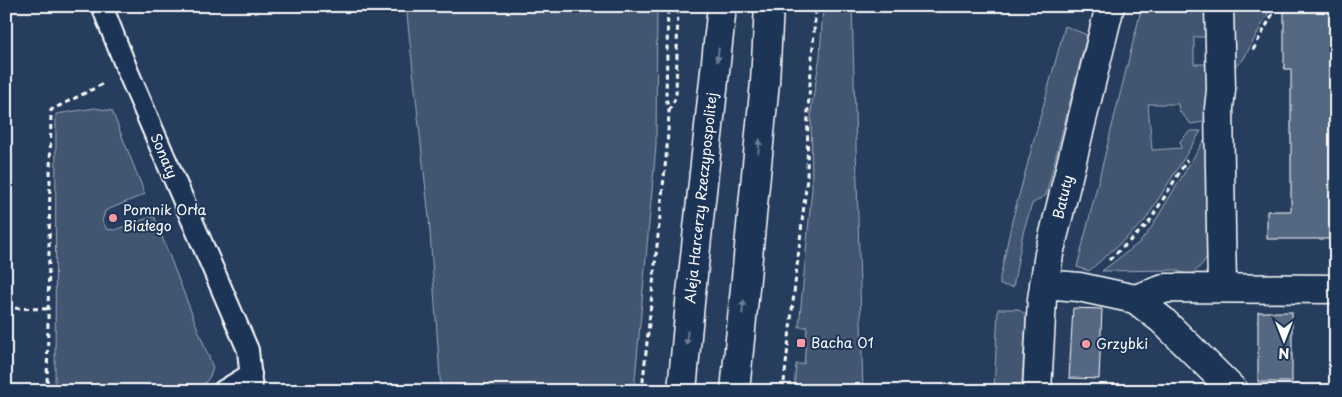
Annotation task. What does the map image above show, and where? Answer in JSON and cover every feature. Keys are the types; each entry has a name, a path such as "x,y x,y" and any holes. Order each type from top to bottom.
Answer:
{"street":[{"name":"Aleja Harcerzy Rzeczypospolitej","path":"682,391 722,6"},
{"path":"735,391 765,91 769,6"},
{"name":"Batuty","path":"1037,391 1038,344 1049,254 1110,6"},
{"path":"1219,6 1222,288"},
{"path":"1044,284 1079,287 1135,299 1162,320 1234,391"},
{"path":"1135,299 1167,288 1336,290"}],"lane":[{"name":"Sonaty","path":"102,6 128,72 248,350 252,382"},
{"path":"223,391 252,382"}],"path":[{"path":"642,391 667,148 669,112 666,97 668,6"},
{"path":"669,112 676,97 678,6"},
{"path":"783,391 808,178 808,110 816,6"},
{"path":"47,391 51,110 128,72"},
{"path":"1079,287 1148,224 1192,153"},
{"path":"6,308 48,309"}],"shaded area":[{"path":"406,6 657,6 656,146 634,391 441,391 429,218"},
{"path":"823,6 852,6 863,391 794,391 796,364 804,364 807,327 799,327 812,188 811,111 820,56"},
{"path":"1142,6 1210,6 1211,37 1194,37 1194,64 1211,64 1211,121 1191,124 1179,111 1178,104 1148,104 1152,150 1181,148 1180,141 1190,131 1201,131 1144,222 1089,271 1077,267"},
{"path":"1227,6 1272,6 1243,60 1233,68"},
{"path":"1065,26 1087,35 1046,195 1032,204 1023,233 1013,287 1000,285 1012,221"},
{"path":"95,108 112,111 145,194 105,211 102,221 107,229 114,230 154,216 213,368 209,378 198,391 55,391 56,114"},
{"path":"1209,132 1211,245 1206,259 1201,266 1190,275 1175,270 1102,271 1140,242 1151,228"},
{"path":"998,309 1018,309 1026,315 1022,383 1017,391 994,391"}],"building":[{"path":"1284,6 1336,6 1336,239 1267,239 1267,211 1291,211 1291,69 1284,69"},
{"name":"Grzybki","path":"1073,308 1102,309 1099,379 1069,378"},
{"path":"1258,312 1292,312 1292,382 1258,382"}],"place":[{"name":"Pomnik Orła Białego","path":"113,218"},
{"name":"Bacha 01","path":"801,343"},
{"name":"Grzybki","path":"1086,344"}]}
